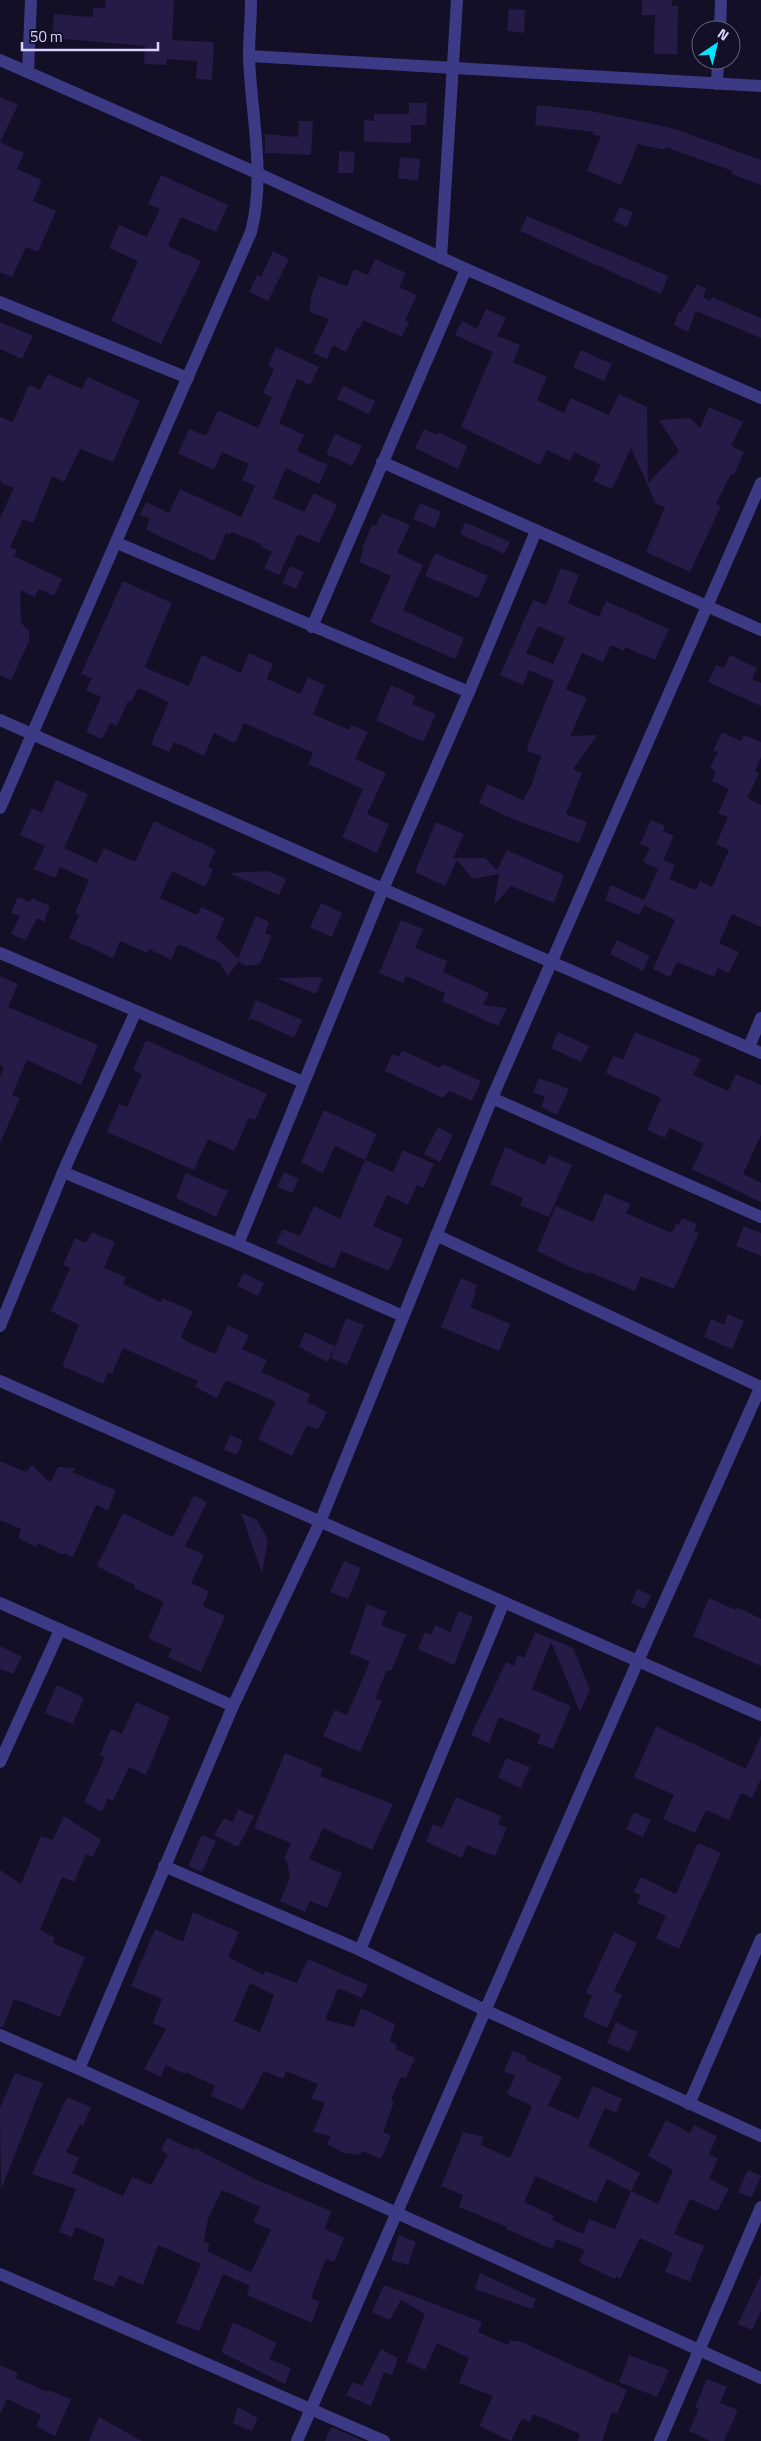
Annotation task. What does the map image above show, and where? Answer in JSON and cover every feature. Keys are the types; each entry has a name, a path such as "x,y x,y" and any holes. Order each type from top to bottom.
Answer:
{"street":[{"path":"28,72 31,0"},
{"path":"0,808 251,232 256,206 257,173 249,56 251,0"},
{"path":"441,258 457,0"},
{"path":"720,20 721,0"},
{"path":"249,56 761,86"},
{"path":"0,60 257,173 441,258 761,398"},
{"path":"717,84 718,70"},
{"path":"312,627 466,269"},
{"path":"0,302 188,378"},
{"path":"382,462 761,630"},
{"path":"79,2069 233,1706 320,1522 492,1098 761,483"},
{"path":"238,1244 383,889 469,692 536,531"},
{"path":"117,542 312,627 469,692"},
{"path":"0,720 550,962 761,1052"},
{"path":"0,953 303,1082"},
{"path":"0,1326 63,1172 136,1011"},
{"path":"748,1047 761,1018"},
{"path":"492,1098 761,1216"},
{"path":"63,1172 238,1244 403,1316"},
{"path":"297,2441 638,1661 761,1386 436,1235"},
{"path":"0,1381 761,1715"},
{"path":"360,1950 504,1602"},
{"path":"0,1603 233,1706"},
{"path":"0,1762 60,1630"},
{"path":"164,1866 360,1950 486,2012 761,2136"},
{"path":"689,2104 760,1946"},
{"path":"0,2035 761,2378"},
{"path":"660,2441 761,2207"},
{"path":"0,2274 384,2441"}],"building":[{"path":"106,0 174,0 172,40 214,42 212,80 196,79 197,61 166,59 166,65 144,64 145,46 52,38 54,14 93,17 93,8 105,8"},
{"path":"642,0 672,0 672,6 678,6 677,54 654,54 655,15 642,15"},
{"path":"509,9 525,10 524,33 507,31"},
{"path":"0,97 18,105 0,142"},
{"path":"409,103 427,103 426,125 411,125 411,143 364,142 364,120 374,121 374,114 409,114"},
{"path":"537,105 591,111 672,128 761,160 761,185 731,174 733,171 665,147 665,150 638,144 621,185 587,171 601,136 593,135 594,132 535,125"},
{"path":"299,121 313,121 311,155 265,153 265,134 298,137"},
{"path":"0,142 24,153 17,169 42,180 33,201 56,211 38,252 26,247 12,277 0,272"},
{"path":"339,151 355,152 353,173 338,173"},
{"path":"400,157 420,159 418,181 398,178"},
{"path":"161,175 228,205 216,232 181,217 168,246 201,261 161,344 111,321 138,261 109,248 119,225 147,237 160,209 148,204"},
{"path":"620,207 633,212 627,227 613,221"},
{"path":"527,216 668,276 661,294 520,231"},
{"path":"273,251 289,259 268,301 249,292 257,275 261,277"},
{"path":"375,259 406,273 399,287 417,295 405,320 409,322 402,337 363,320 359,329 357,328 346,352 333,345 327,359 313,353 329,319 310,312 311,296 319,276 347,286 354,269 368,275"},
{"path":"697,284 706,289 703,297 710,301 712,297 761,318 761,338 696,311 688,332 674,325 679,311 681,312"},
{"path":"486,309 506,318 497,336 520,345 513,362 547,377 537,400 564,413 571,398 609,415 619,394 647,407 648,483 679,451 659,420 690,418 700,428 709,407 743,422 731,446 744,452 734,475 731,474 716,504 721,506 690,572 646,552 665,507 656,504 631,448 612,489 593,481 601,465 574,452 570,461 547,450 540,465 461,427 493,352 455,335 462,321 477,329"},
{"path":"0,322 33,336 22,359 0,349"},
{"path":"276,347 319,367 310,385 297,379 279,423 304,435 297,451 328,465 319,484 286,468 273,498 304,512 314,493 337,505 319,543 298,534 279,575 264,568 272,552 260,546 261,544 231,532 230,534 226,533 214,561 146,530 150,519 140,515 146,502 169,513 180,489 241,517 255,486 242,480 249,464 222,452 214,470 178,453 189,429 206,436 218,410 258,428 272,397 263,393 274,369 268,366"},
{"path":"581,350 612,364 604,381 573,367"},
{"path":"48,374 82,389 88,377 140,401 113,462 80,449 64,482 52,476 33,523 23,519 10,547 17,550 14,556 62,579 54,596 39,589 35,597 20,590 21,623 29,631 29,641 11,680 0,675 0,518 14,488 2,483 0,479 0,417 13,422 29,385 40,390"},
{"path":"343,386 375,401 369,414 337,399"},
{"path":"424,429 437,435 438,432 467,446 458,469 415,448"},
{"path":"335,434 362,446 352,466 326,454"},
{"path":"420,503 441,512 435,528 413,519"},
{"path":"382,513 410,525 397,553 423,565 403,610 464,638 455,659 370,622 391,576 359,562 364,549 362,548 372,525 376,526"},
{"path":"465,522 510,542 504,554 460,534"},
{"path":"435,553 488,576 478,598 425,576"},
{"path":"290,566 304,572 296,589 282,583"},
{"path":"561,568 579,575 568,603 599,617 606,601 669,629 655,660 625,647 624,651 611,645 603,662 582,653 566,689 587,698 570,736 597,735 573,769 582,773 566,814 587,822 579,843 515,820 479,803 487,784 523,800 532,784 541,756 527,751 528,744 554,681 529,670 523,685 500,675 533,600 546,605","holes":["538,626 565,638 553,664 526,653"]},
{"path":"123,581 172,603 145,666 146,668 189,686 202,655 241,673 249,653 273,664 267,679 300,694 308,677 325,685 313,714 349,730 351,725 368,732 355,759 386,773 367,814 389,824 377,853 342,837 363,789 308,764 313,753 244,723 235,743 214,733 204,756 174,742 169,752 151,744 169,702 138,688 131,702 128,701 117,726 110,723 102,739 86,732 101,697 86,690 92,678 81,674"},
{"path":"730,655 757,668 752,679 761,683 761,706 708,682 716,665 724,668"},
{"path":"391,685 415,696 412,704 436,714 423,742 376,720"},
{"path":"722,732 741,741 744,735 761,742 761,757 755,771 759,773 747,798 761,805 761,927 732,914 719,943 739,952 729,973 718,968 714,977 677,962 670,977 653,969 675,920 644,905 639,915 605,900 611,885 644,900 658,869 643,862 650,848 640,844 651,820 665,826 663,831 674,836 663,860 675,865 669,879 696,890 700,881 712,887 729,850 716,844 728,817 718,813 729,789 712,781 716,771 710,768 718,752 713,751"},
{"path":"56,780 88,794 64,848 97,863 104,848 135,862 154,821 216,850 208,867 213,869 205,887 172,871 160,898 197,915 201,907 225,918 216,938 238,958 256,916 269,922 265,933 272,936 260,964 247,966 238,962 228,976 220,963 178,944 171,960 149,949 147,953 120,941 113,958 69,938 79,915 75,913 89,880 60,867 55,878 34,869 45,846 20,835 32,808 42,813"},
{"path":"436,822 464,834 453,858 485,858 497,870 507,850 564,875 554,903 511,886 494,905 499,874 473,879 457,860 445,886 415,872"},
{"path":"268,871 286,879 279,895 229,873"},
{"path":"18,897 30,902 32,898 50,906 44,922 37,918 26,940 11,934 20,916 11,913"},
{"path":"321,903 342,913 332,937 310,927"},
{"path":"401,920 423,929 415,948 447,961 443,972 489,993 483,1005 507,1008 498,1026 442,1001 445,993 406,976 403,983 379,973"},
{"path":"617,940 650,956 643,971 610,954"},
{"path":"0,976 18,984 8,1007 98,1045 81,1085 27,1060 12,1095 20,1098 0,1143 0,1077 4,1067 0,1065"},
{"path":"323,977 316,994 276,978"},
{"path":"256,1000 302,1020 294,1038 253,1019 248,1020"},
{"path":"558,1032 589,1046 581,1062 551,1048"},
{"path":"635,1032 701,1059 693,1075 728,1091 736,1074 761,1085 761,1135 743,1174 761,1183 761,1202 692,1169 704,1144 669,1128 665,1138 647,1130 661,1098 606,1073 613,1056 623,1060"},
{"path":"146,1040 267,1094 255,1120 249,1118 234,1151 208,1139 194,1170 107,1132 119,1104 127,1107 142,1074 133,1070"},
{"path":"402,1050 440,1068 442,1064 481,1081 472,1101 449,1091 443,1098 385,1071 392,1054 399,1057"},
{"path":"539,1078 569,1089 557,1115 541,1107 545,1097 533,1092"},
{"path":"324,1110 377,1134 365,1160 335,1146 323,1173 301,1162"},
{"path":"438,1127 453,1135 440,1162 424,1154"},
{"path":"505,1147 545,1165 549,1155 572,1165 549,1217 520,1205 523,1198 490,1184"},
{"path":"403,1150 434,1164 423,1188 417,1185 408,1205 387,1195 373,1226 403,1239 389,1271 341,1251 334,1269 276,1243 283,1229 300,1236 314,1206 340,1219 365,1160 393,1172"},
{"path":"284,1172 299,1179 292,1193 277,1187"},
{"path":"186,1173 228,1191 216,1217 176,1198"},
{"path":"605,1193 630,1204 626,1213 672,1233 676,1224 679,1225 682,1218 697,1224 694,1231 699,1233 674,1289 641,1276 635,1291 589,1272 588,1274 568,1266 537,1251 556,1206 593,1222"},
{"path":"744,1226 761,1233 761,1256 736,1246"},
{"path":"92,1232 115,1242 104,1268 126,1277 123,1284 161,1302 162,1298 193,1311 181,1337 188,1342 215,1354 228,1325 249,1335 242,1349 267,1360 261,1372 310,1394 307,1402 327,1412 318,1430 307,1425 292,1456 258,1439 276,1402 226,1380 217,1398 195,1387 198,1381 123,1348 112,1374 108,1372 103,1384 62,1366 79,1325 51,1311 70,1268 63,1265 75,1238 86,1243"},
{"path":"244,1273 264,1283 258,1296 237,1286"},
{"path":"461,1278 477,1285 470,1307 510,1324 499,1351 441,1327"},
{"path":"728,1314 744,1321 732,1349 704,1337 711,1319 724,1325"},
{"path":"346,1318 364,1325 347,1365 331,1358"},
{"path":"305,1332 335,1346 328,1362 299,1347"},
{"path":"230,1435 243,1440 237,1455 224,1450"},
{"path":"0,1461 26,1472 32,1465 50,1483 58,1467 75,1468 72,1472 116,1490 108,1510 96,1505 73,1557 64,1553 63,1555 38,1543 36,1547 18,1538 21,1529 0,1520"},
{"path":"194,1495 207,1502 185,1546 204,1555 191,1583 209,1591 203,1606 225,1616 201,1672 168,1657 172,1649 148,1638 164,1602 134,1588 135,1585 97,1566 123,1513 173,1537"},
{"path":"241,1513 257,1520 268,1540 262,1573"},
{"path":"344,1561 361,1568 348,1599 330,1592"},
{"path":"637,1589 651,1595 645,1609 631,1603"},
{"path":"709,1598 736,1610 737,1607 761,1619 761,1666 693,1636"},
{"path":"367,1604 387,1612 381,1625 406,1635 391,1671 387,1670 375,1698 382,1701 360,1752 323,1736 335,1710 347,1715 370,1662 350,1653"},
{"path":"459,1611 473,1617 454,1665 418,1649 425,1632 431,1635 435,1625 450,1632"},
{"path":"535,1632 573,1648 590,1690 580,1712 551,1642 532,1689 571,1706 553,1749 537,1743 541,1735 499,1717 489,1743 471,1735 506,1662 514,1666 518,1655 524,1658"},
{"path":"0,1646 22,1657 13,1674 0,1669"},
{"path":"57,1685 84,1698 73,1724 45,1713"},
{"path":"136,1702 170,1717 146,1775 129,1767 113,1801 108,1798 102,1812 84,1802 105,1757 100,1755 111,1729 122,1734"},
{"path":"656,1726 746,1769 761,1735 761,1779 752,1798 741,1793 729,1820 706,1810 695,1833 663,1819 674,1795 634,1777"},
{"path":"285,1753 323,1769 320,1776 393,1804 372,1850 323,1828 309,1859 342,1873 327,1908 310,1901 305,1912 280,1901 290,1878 287,1861 284,1859 291,1843 254,1828"},
{"path":"506,1758 530,1767 521,1788 498,1778"},
{"path":"456,1797 501,1816 498,1824 507,1828 495,1856 467,1845 462,1858 426,1842 433,1824 442,1828"},
{"path":"238,1809 254,1816 238,1847 214,1835 224,1818 233,1822"},
{"path":"634,1812 651,1820 643,1837 626,1829"},
{"path":"64,1816 101,1840 93,1857 86,1854 74,1882 62,1877 40,1930 55,1938 53,1943 85,1957 60,2017 14,1999 3,2027 0,2027 0,1870 21,1884 41,1836 53,1840"},
{"path":"202,1835 216,1841 202,1872 188,1866"},
{"path":"698,1843 721,1853 679,1949 656,1938 666,1916 637,1903 641,1895 634,1892 641,1877 676,1894"},
{"path":"193,1912 239,1932 228,1957 264,1975 265,1971 297,1983 308,1959 368,1985 362,1998 338,1988 325,2020 354,2027 361,2008 395,2024 390,2041 397,2045 396,2049 415,2058 406,2078 401,2077 391,2100 394,2102 383,2132 391,2136 381,2159 362,2151 360,2155 344,2153 327,2144 331,2136 313,2132 325,2103 311,2098 318,2084 286,2071 283,2079 264,2071 243,2110 211,2096 215,2086 186,2072 185,2074 166,2065 161,2077 144,2069 166,2029 153,2023 162,1999 131,1986 155,1929 183,1942","holes":["250,1983 274,1995 260,2032 234,2021"]},
{"path":"614,1932 637,1943 614,1991 622,1995 607,2028 583,2017 592,1996 586,1993"},
{"path":"616,2022 638,2032 629,2052 607,2043"},
{"path":"513,2050 527,2057 526,2060 562,2077 548,2105 578,2119 593,2086 622,2099 616,2113 605,2108 588,2146 640,2173 631,2191 658,2204 673,2170 648,2156 666,2120 690,2133 694,2125 717,2136 709,2154 718,2158 709,2179 729,2189 717,2211 690,2199 674,2234 704,2246 690,2282 665,2272 673,2253 640,2238 620,2279 616,2276 615,2279 579,2262 585,2250 556,2239 552,2249 506,2229 507,2227 459,2207 463,2195 441,2186 463,2132 484,2137 481,2145 510,2158 532,2106 507,2094 515,2076 504,2071","holes":["536,2176 596,2203 607,2179 631,2191 615,2229 589,2219 583,2234 552,2220 554,2216 524,2202"]},
{"path":"15,2073 43,2083 1,2190 0,2108"},
{"path":"67,2097 91,2107 83,2126 80,2124 66,2152 79,2158 72,2173 123,2196 132,2177 151,2185 168,2155 161,2150 167,2138 194,2150 195,2148 257,2180 331,2211 325,2229 344,2238 334,2262 326,2259 311,2298 319,2302 312,2323 247,2295 250,2286 223,2274 199,2331 176,2323 201,2264 158,2245 143,2285 119,2275 114,2287 93,2279 105,2239 76,2227 72,2237 59,2232 76,2189 32,2174","holes":["222,2190 260,2207 253,2222 271,2230 251,2272 207,2251 210,2244 204,2241 208,2219"]},
{"path":"748,2170 761,2176 751,2198 738,2192"},
{"path":"399,2235 416,2242 408,2265 391,2260"},
{"path":"480,2273 536,2299 532,2309 475,2289"},
{"path":"761,2275 761,2311 752,2330 738,2324"},
{"path":"384,2285 482,2322 478,2332 508,2345 510,2340 516,2342 517,2340 627,2390 617,2414 612,2412 602,2441 578,2441 580,2434 533,2414 530,2422 522,2418 511,2441 479,2426 493,2396 459,2383 469,2358 437,2343 425,2370 406,2362 425,2314 401,2300 390,2320 372,2312"},
{"path":"233,2322 277,2343 269,2359 291,2368 285,2384 221,2352"},
{"path":"381,2349 398,2358 392,2375 384,2372 371,2406 346,2395 353,2382 362,2386"},
{"path":"629,2355 669,2370 657,2397 619,2382"},
{"path":"0,2365 18,2373 16,2378 47,2392 48,2390 71,2399 55,2436 36,2426 41,2415 7,2399 0,2414"},
{"path":"707,2379 727,2387 720,2403 738,2410 724,2441 710,2441 689,2431 699,2409 695,2407"},
{"path":"238,2407 258,2418 252,2431 233,2423"},
{"path":"99,2417 142,2441 89,2441"},
{"path":"331,2427 364,2441 325,2441"}]}
